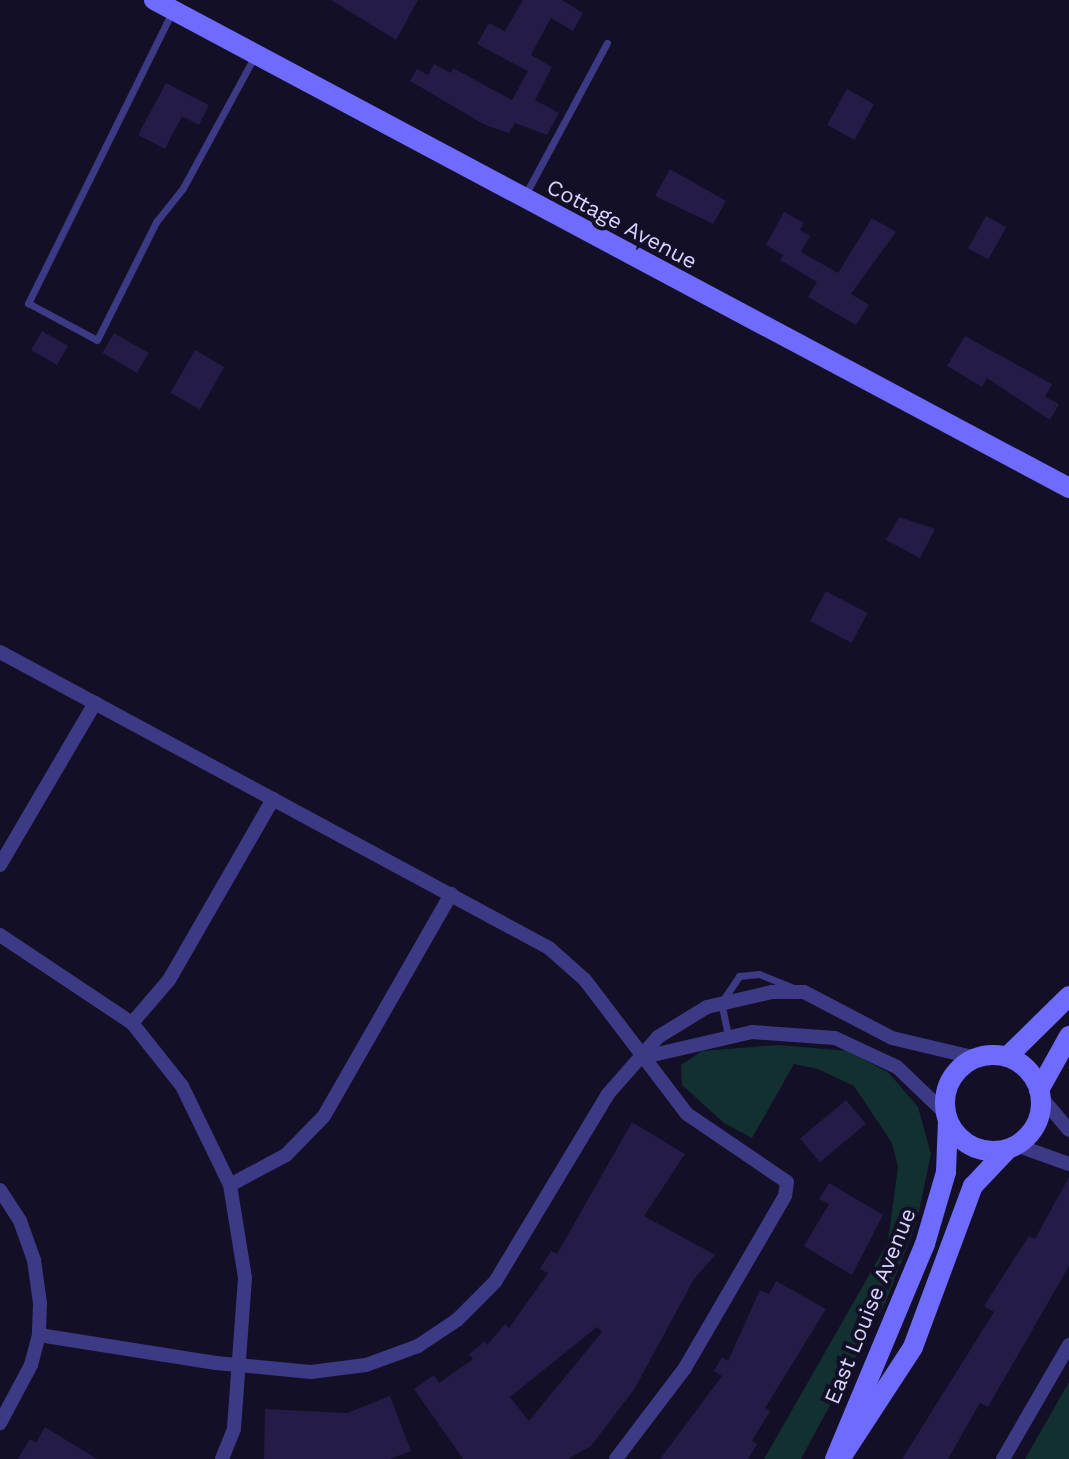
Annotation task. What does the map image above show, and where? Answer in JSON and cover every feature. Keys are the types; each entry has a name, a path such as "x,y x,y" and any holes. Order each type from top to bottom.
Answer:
{"street":[{"name":"Cottage Avenue","path":"154,0 1069,488"},
{"path":"0,652 529,934 569,964 687,1114 787,1182 785,1196 685,1368 616,1459"},
{"path":"0,865 95,703"},
{"path":"132,1023 169,980 273,799"},
{"path":"230,1185 286,1155 324,1116 451,894"},
{"path":"0,935 132,1023 182,1086 230,1185 245,1278 234,1429 222,1459"},
{"path":"39,1335 240,1366 311,1372 366,1365 418,1346 457,1320 495,1282 593,1115 676,1021 721,1003 772,992 804,992 892,1038 976,1058 1007,1057 1021,1064 1069,1130"},
{"path":"1007,1057 1069,996"},
{"path":"644,1057 728,1035 782,1032 852,1042 897,1067 947,1118 968,1145 995,1152 1012,1147 1069,1164"},
{"name":"East Louise Avenue","path":"837,1459 867,1425 913,1347 973,1186 1035,1125 1040,1093 1069,1036"},
{"name":"East Louise Avenue","path":"837,1459 925,1244 946,1172 947,1087 976,1058"},
{"path":"0,1190 20,1221 34,1260 39,1335 16,1400 0,1423"},
{"path":"1003,1459 1069,1345"}],"lane":[{"path":"173,10 28,303 97,340 156,222 183,188 255,54"},
{"path":"523,199 607,43"},
{"path":"728,1035 721,1003 731,983 748,973 804,992"}],"green space":[{"path":"778,1045 847,1051 888,1072 918,1107 931,1154 917,1221 886,1301 801,1459 764,1459 888,1242 898,1167 892,1143 854,1086 818,1069 794,1064 752,1138 724,1123 682,1085 681,1065 702,1051"},
{"path":"1069,1382 1069,1459 1025,1459"}],"building":[{"path":"331,0 418,0 396,40"},
{"path":"523,0 562,0 583,13 573,31 551,18 531,55 552,67 535,100 559,113 547,135 515,123 509,133 485,125 410,81 417,69 428,75 434,64 451,73 453,68 512,100 528,71 477,44 489,23 505,31"},
{"path":"166,83 209,105 199,125 182,116 165,149 138,135"},
{"path":"847,89 874,104 854,140 827,125"},
{"path":"670,169 726,201 713,224 655,196"},
{"path":"784,212 804,223 800,230 810,236 801,252 838,273 872,218 896,232 851,294 869,305 856,325 808,297 817,282 780,260 783,255 766,245"},
{"path":"986,216 1006,227 988,260 968,248"},
{"path":"42,331 68,346 57,365 31,350"},
{"path":"114,333 149,353 137,373 102,353"},
{"path":"965,336 1052,384 1045,397 1059,404 1050,420 987,378 982,387 947,366"},
{"path":"195,350 224,367 200,409 170,392"},
{"path":"899,517 935,529 920,558 886,540"},
{"path":"826,591 867,613 852,643 810,621"},
{"path":"846,1100 866,1124 820,1162 800,1139"},
{"path":"632,1122 685,1154 644,1216 715,1255 694,1279 635,1388 591,1446 568,1459 463,1459 414,1389 434,1375 439,1383 473,1359 469,1354 485,1341 487,1345 505,1324 509,1328 548,1273 540,1269 551,1251 557,1254","holes":["597,1327 602,1332 529,1421 510,1397"]},
{"path":"1069,1177 1069,1266 988,1407 980,1403 948,1459 902,1459 994,1312 984,1306 1029,1236 1035,1239"},
{"path":"829,1183 883,1215 852,1275 804,1246 829,1204 819,1199"},
{"path":"776,1281 826,1309 765,1408 770,1411 752,1441 757,1444 748,1459 660,1459 722,1376 714,1371 722,1357 728,1361 760,1290 769,1294"},
{"path":"390,1396 411,1451 390,1459 264,1459 265,1409 347,1413"},
{"path":"45,1427 97,1459 18,1459 30,1439 36,1443"}]}
